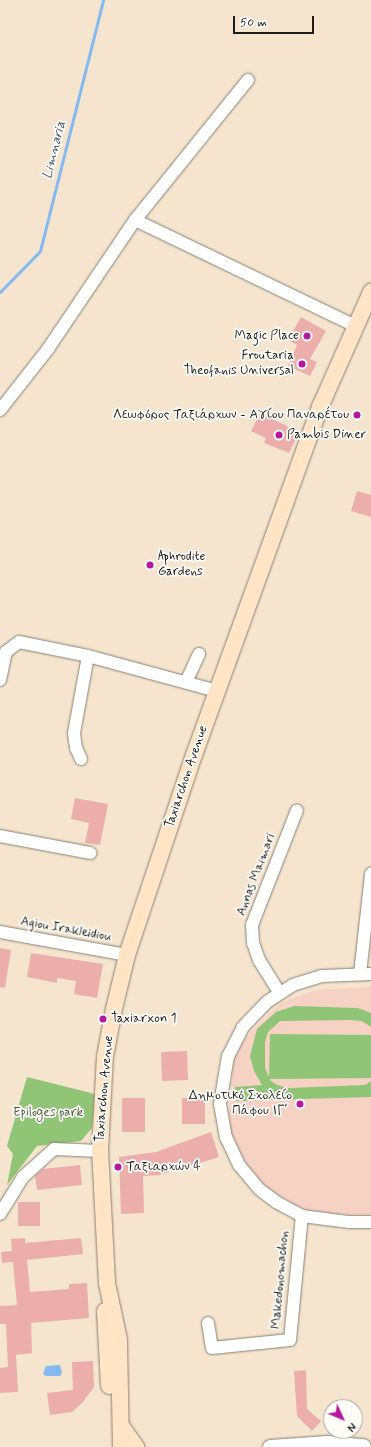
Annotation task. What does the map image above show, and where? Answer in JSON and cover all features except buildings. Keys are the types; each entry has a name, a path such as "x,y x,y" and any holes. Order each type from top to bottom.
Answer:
{"main road":[{"name":"Taxiarchon Avenue","path":"112,1447 105,1314 107,1284 100,1151 105,1057 127,955 217,691 321,405 371,292"},
{"name":"Taxiarchon Avenue","path":"107,1284 119,1340 121,1447"},
{"path":"120,1424 136,1447"}],"street":[{"path":"0,410 48,349 135,220 248,80"},
{"path":"135,220 355,326"},
{"path":"0,680 6,652 13,645 19,642 40,644 217,691"},
{"path":"186,682 199,654"},
{"path":"81,760 76,748 74,733 88,656"},
{"name":"Annas Maimari","path":"279,992 259,960 252,925 297,810"},
{"path":"0,836 90,853"},
{"path":"371,874 366,974 322,976 279,992 252,1015 228,1056 221,1088 221,1118 233,1153 249,1178 276,1202 302,1216 348,1222 371,1222"},
{"name":"Agiou Irakleidiou","path":"0,932 127,955"},
{"path":"0,1214 23,1177 54,1148 100,1151"},
{"name":"Makedonomachon","path":"208,1323 212,1348 290,1340 302,1216"},
{"path":"270,1447 327,1443 363,1446"}],"shaded area":[{"name":"Δημοτικό Σχολείο Πάφου ΙΓ΄","path":"371,987 371,1214 321,1214 306,1211 263,1186 240,1154 228,1127 234,1058 244,1039 281,1003 315,990"}],"green space":[{"path":"294,1006 358,1008 371,1013 371,1027 362,1021 351,1020 280,1021 268,1032 265,1042 265,1068 269,1077 270,1034 371,1035 371,1078 270,1079 271,1081 277,1085 289,1088 365,1085 371,1081 371,1097 236,1101 235,1087 262,1085 254,1071 250,1056 257,1029 276,1012"},
{"name":"Epiloges park","path":"27,1077 95,1094 92,1128 81,1141 37,1146 7,1185 13,1154 7,1146"}],"water":[{"path":"60,1365 62,1373 60,1376 46,1376 43,1374 46,1366"}],"waterway":[{"name":"Limnaria","path":"0,292 40,251 103,0"}],"place":[{"name":"Magic Place","path":"307,336"},
{"name":"Froutaria Theofanis Universal","path":"302,364"},
{"name":"Λεωφόρος Ταξιάρχων - Αγίου Παναρέτου","path":"357,415"},
{"name":"Pambis Diner","path":"279,435"},
{"name":"Aphrodite Gardens","path":"150,565"},
{"name":"Taxiarxon 1","path":"103,1019"},
{"name":"Δημοτικό Σχολείο Πάφου ΙΓ΄","path":"300,1104"},
{"name":"Ταξιαρχών 4","path":"118,1167"}]}
